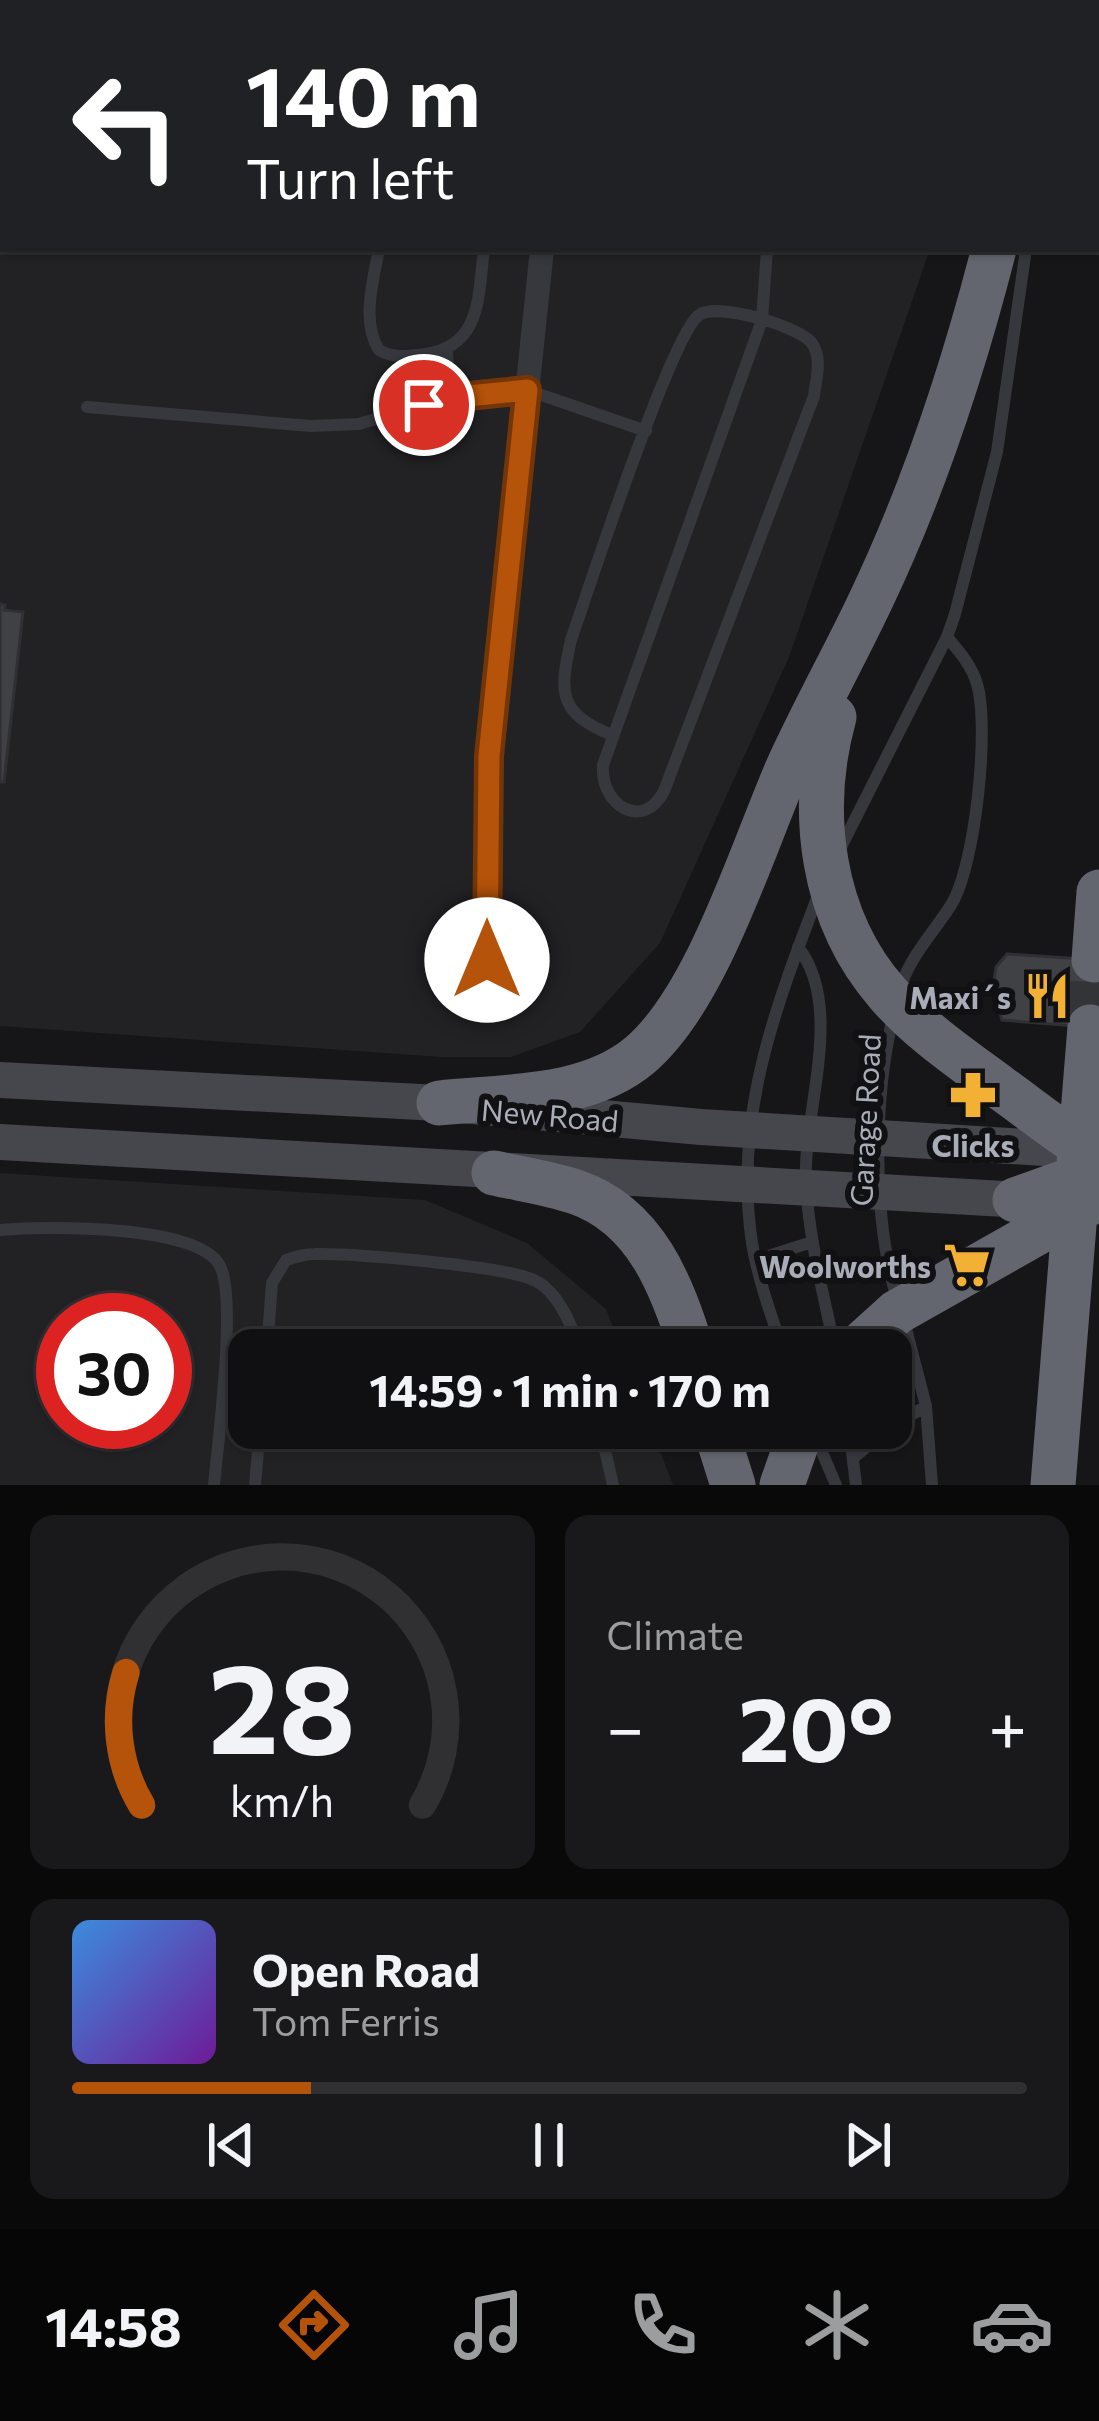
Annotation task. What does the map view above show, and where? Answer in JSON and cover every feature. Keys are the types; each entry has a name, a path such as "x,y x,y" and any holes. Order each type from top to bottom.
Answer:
{"highway":[{"path":"993,252 941,429 872,600 825,748 819,800 831,887 863,962 914,1021 1095,1178"},
{"path":"439,1103 589,1083 636,1058 655,1040 700,975 792,760 872,600"},
{"path":"1094,960 1099,892"},
{"path":"1053,1485 1090,1027"},
{"path":"1036,1148 1095,1178"},
{"path":"494,1173 574,1191 597,1201 638,1234 670,1285 685,1329"},
{"path":"1016,1200 1095,1178"},
{"path":"878,1329 1095,1178"},
{"path":"722,1449 733,1485"},
{"path":"782,1485 795,1449"}],"main road":[{"name":"New Road","path":"0,1080 439,1103 701,1127 1036,1148"},
{"name":"New Road","path":"0,1142 1016,1200"}],"street":[{"path":"487,960 489,756 542,252"}],"lane":[{"path":"379,252 370,306 374,345 397,357 447,351 467,335 484,252"},
{"path":"612,735 587,725 570,709 564,672 571,640 688,326 698,316 718,310 762,320 802,335 818,358 814,396 664,791 653,806 635,811 621,806 604,790 603,764 762,320 767,252"},
{"path":"776,1329 756,1260 748,1190 758,1068 823,884 947,637 997,452 1026,252"},
{"path":"447,351 449,398"},
{"path":"87,407 311,426 359,424 449,398 527,390 646,431"},
{"name":"Garage Road","path":"932,1485 926,1406 893,1287 879,1178 887,1057 902,982 918,949 952,904 970,847 982,715 977,683 965,658 947,637"},
{"name":"Garage Road","path":"798,947 811,964 818,988 818,1068 806,1180 812,1242 831,1329"},
{"path":"0,1155 57,1145"},
{"path":"0,1230 105,1231 176,1239 206,1249 219,1263 226,1298 214,1485"},
{"path":"756,1260 812,1242"},
{"path":"269,1329 272,1283 286,1260 313,1254 424,1263 537,1281 573,1329"},
{"path":"912,1415 926,1406"},
{"path":"255,1485 258,1449"},
{"path":"604,1449 613,1485"},
{"path":"821,1449 836,1485"},
{"path":"852,1449 856,1485"},
{"path":"853,1458 864,1449"}],"shaded area":[{"path":"0,252 929,252 789,657 660,943 580,1032 511,1057 441,1057 0,1026"},
{"path":"0,1173 425,1200 527,1243 606,1309 614,1329 228,1329 228,1449 659,1449 673,1485 0,1485"}],"building":[{"path":"0,604 5,605 4,610 23,612 4,782 0,782"},
{"name":"Maxi´s","path":"1007,954 1099,960 1099,1028 1002,1020 993,986 996,967"}],"tunnel":[{"path":"1090,1027 1094,960"}],"place":[{"name":"Maxi´s","path":"1047,996"},
{"name":"Clicks","path":"973,1095"},
{"name":"Woolworths","path":"967,1265"}],"route":[{"path":"424,405 527,390 489,756 487,960"}]}
